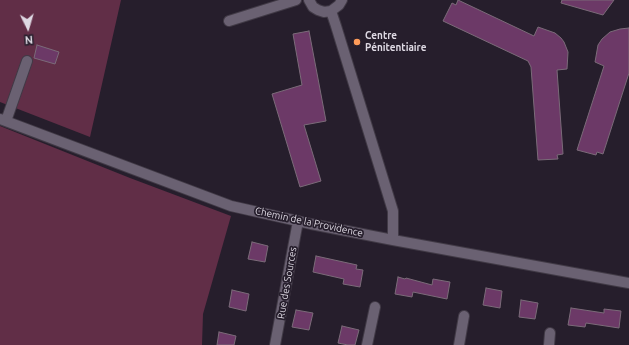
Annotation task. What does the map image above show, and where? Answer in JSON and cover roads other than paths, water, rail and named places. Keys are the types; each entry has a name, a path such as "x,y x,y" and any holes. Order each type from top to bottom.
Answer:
{"street":[{"path":"229,20 296,0"},
{"path":"309,0 313,7 324,12 330,11 339,5 342,0"},
{"path":"330,11 338,32 393,211 393,240"},
{"path":"3,120 26,61"},
{"name":"Chemin de la Providence","path":"3,120 231,206 393,240 629,283"},
{"name":"Rue des Sources","path":"275,345 298,220"},
{"path":"367,345 376,307"},
{"path":"459,345 464,316"},
{"path":"549,345 550,333"}],"place":[{"name":"Centre Pénitentiaire","path":"357,42"}]}
